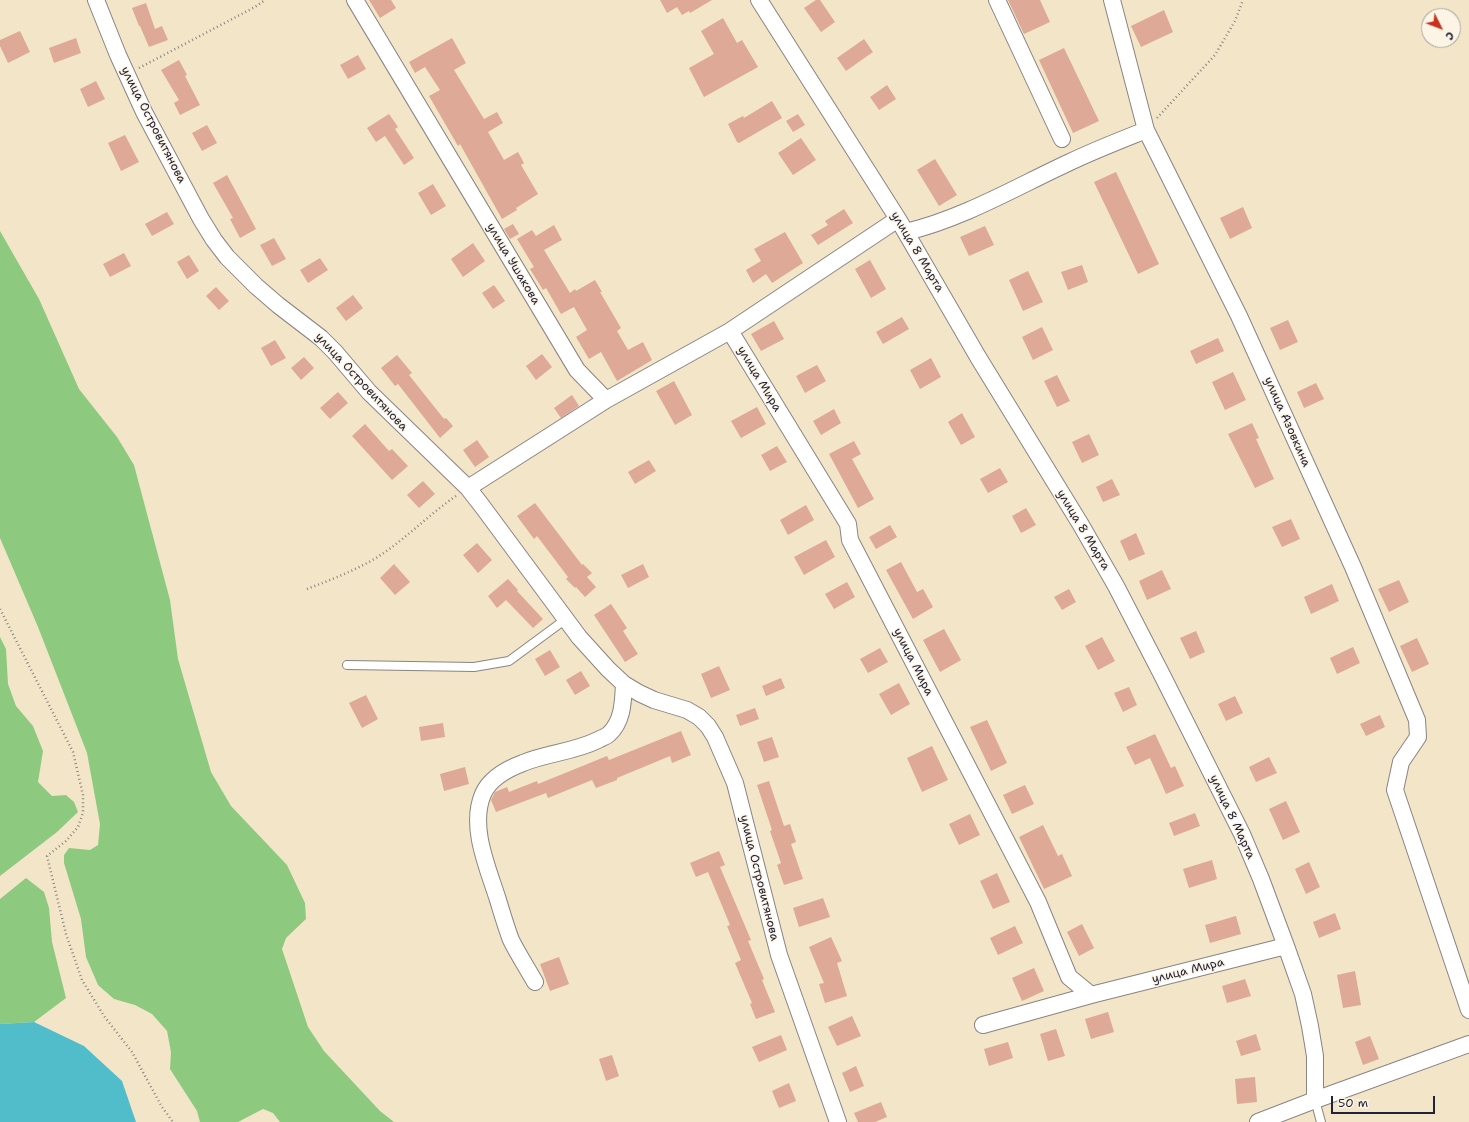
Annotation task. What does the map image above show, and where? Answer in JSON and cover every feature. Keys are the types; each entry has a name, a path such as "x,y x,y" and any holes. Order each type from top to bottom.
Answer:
{"street":[{"name":"улица Островитянова","path":"96,0 126,74 144,112 201,219 227,257 243,274 278,305 321,338 369,392 468,488 592,653 624,684 654,700 687,710 699,717 708,726 715,737 735,783 779,955 838,1122"},
{"name":"улица Ушакова","path":"355,0 577,370 606,400"},
{"name":"улица 8 Марта","path":"759,0 902,226 978,357 1081,524 1116,586 1242,834 1261,879 1303,994 1315,1056 1315,1100"},
{"path":"997,0 1062,139"},
{"name":"улица Азовкина","path":"1112,0 1146,130 1239,316 1353,567 1417,720 1418,737 1402,762 1395,790 1469,1010"},
{"path":"468,488 606,400 730,331 902,226 928,227 952,218 1072,161 1146,130"},
{"name":"улица Мира","path":"730,331 848,524 850,540 1038,902 1069,976 1091,995"},
{"path":"535,982 511,939 483,853 478,816 480,805 484,793 490,784 509,769 524,762 588,745 608,736 618,724 623,706 624,684"},
{"name":"улица Мира","path":"982,1025 1091,995 1286,946"},
{"path":"1258,1122 1469,1044"}],"lane":[{"path":"347,666 474,667 509,661 566,619"},
{"path":"1315,1100 1321,1122"}],"path":[{"path":"126,74 200,37 255,7 264,0"},
{"path":"1146,130 1215,55 1236,21 1243,0"},
{"path":"307,589 362,566 378,557 468,488"},
{"path":"0,609 73,752 83,795 83,813 78,827 66,840 47,856 66,934 82,980 104,1016 132,1052 162,1107 173,1122"}],"green space":[{"path":"0,231 39,299 79,389 117,437 134,465 170,600 178,659 211,772 231,806 287,865 305,903 306,919 286,938 282,949 308,1027 324,1051 380,1111 394,1122 280,1122 273,1113 263,1109 238,1122 200,1122 197,1111 170,1069 171,1052 167,1031 152,1014 135,1005 114,999 98,985 86,957 81,919 64,863 64,855 69,848 90,850 98,845 100,824 87,753 38,627 0,538"},
{"path":"0,637 6,649 8,684 16,706 33,726 43,751 38,782 52,796 66,795 74,802 78,812 57,832 0,876"},
{"path":"26,878 44,892 49,908 52,942 66,998 34,1022 0,1024 0,899"}],"water":[{"path":"34,1022 84,1046 122,1081 136,1122 0,1122 0,1024"}],"building":[{"path":"369,0 391,0 396,8 380,18"},
{"path":"660,0 712,0 690,13 689,11 682,15 677,7 667,13"},
{"path":"816,0 820,0 835,22 821,32 804,8"},
{"path":"1008,0 1040,0 1050,22 1024,34"},
{"path":"146,3 155,29 162,26 168,40 149,47 132,8"},
{"path":"1164,10 1173,32 1141,47 1131,26"},
{"path":"723,18 737,43 742,40 758,67 704,97 689,68 714,54 701,31"},
{"path":"20,31 30,52 8,63 0,46 0,40"},
{"path":"76,38 81,53 54,63 49,48"},
{"path":"452,38 466,63 454,70 484,119 497,112 503,123 488,132 504,160 518,152 524,163 521,165 538,194 502,219 460,144 458,146 429,96 440,90 425,67 415,73 409,62"},
{"path":"864,39 873,52 846,71 837,58"},
{"path":"1064,48 1099,121 1073,133 1039,60"},
{"path":"358,55 366,69 348,79 340,65"},
{"path":"179,60 187,75 185,76 200,105 180,115 174,103 179,100 161,70"},
{"path":"96,81 105,99 88,107 80,89"},
{"path":"887,85 896,99 879,110 870,97"},
{"path":"772,101 782,118 739,143 737,142 728,124 743,116 744,118"},
{"path":"389,114 398,127 395,129 414,158 404,165 385,136 376,142 367,128"},
{"path":"798,114 805,125 793,132 786,121"},
{"path":"207,125 217,143 202,151 192,133"},
{"path":"125,135 139,162 121,171 108,143"},
{"path":"801,138 816,160 793,175 778,153"},
{"path":"935,159 957,195 939,206 917,170"},
{"path":"1116,172 1159,264 1138,274 1094,182"},
{"path":"227,175 256,229 240,238 230,219 233,218 213,183"},
{"path":"433,184 446,206 431,215 418,193"},
{"path":"1243,207 1252,228 1230,239 1220,218"},
{"path":"844,209 853,223 818,245 811,235 828,225 825,221"},
{"path":"167,212 174,224 152,236 145,224"},
{"path":"513,224 519,234 510,239 504,229"},
{"path":"554,225 562,240 544,250 570,293 575,289 576,291 595,280 602,292 600,292 621,328 617,331 628,350 643,342 652,360 617,381 601,352 589,359 576,337 587,330 574,307 561,314 546,288 543,290 530,269 534,267 517,239 532,230 536,236"},
{"path":"985,226 994,245 969,256 960,237"},
{"path":"785,232 803,263 772,283 766,274 753,283 746,270 761,261 754,249"},
{"path":"274,238 286,259 272,266 260,245"},
{"path":"473,243 485,261 463,277 451,259"},
{"path":"124,253 131,266 110,277 103,264"},
{"path":"189,255 199,271 187,279 177,262"},
{"path":"320,258 328,270 308,283 300,270"},
{"path":"870,260 886,289 871,298 855,269"},
{"path":"1082,265 1088,282 1068,290 1061,272"},
{"path":"1028,271 1043,302 1023,311 1009,280"},
{"path":"494,285 505,301 493,309 482,293"},
{"path":"216,287 229,301 219,310 206,296"},
{"path":"353,295 363,308 346,321 336,308"},
{"path":"902,317 909,329 883,344 876,332"},
{"path":"1288,320 1298,342 1280,350 1270,328"},
{"path":"774,321 784,339 761,351 751,334"},
{"path":"1042,327 1053,350 1033,360 1022,337"},
{"path":"1218,338 1224,351 1196,364 1190,351"},
{"path":"275,340 286,358 271,366 261,348"},
{"path":"542,354 552,367 536,380 526,366"},
{"path":"397,355 412,373 409,375 444,419 446,418 453,426 440,438 398,384 395,386 381,368"},
{"path":"304,357 314,368 301,380 291,368"},
{"path":"931,358 941,377 920,389 910,370"},
{"path":"817,365 826,381 805,393 796,376"},
{"path":"1233,372 1246,400 1225,410 1212,382"},
{"path":"1057,375 1070,401 1057,407 1044,381"},
{"path":"674,381 692,415 675,425 656,391"},
{"path":"1316,383 1324,399 1304,408 1297,392"},
{"path":"338,392 348,403 330,419 320,408"},
{"path":"572,395 579,406 561,418 554,408"},
{"path":"757,407 766,424 741,438 731,421"},
{"path":"834,409 841,423 821,435 813,421"},
{"path":"962,413 975,437 961,445 948,422"},
{"path":"1252,423 1259,438 1256,439 1274,479 1255,488 1228,434"},
{"path":"365,424 389,451 392,449 408,466 392,480 352,436"},
{"path":"1089,434 1099,455 1082,463 1072,442"},
{"path":"477,440 489,457 475,467 463,450"},
{"path":"854,441 861,454 852,459 874,499 858,508 829,454"},
{"path":"777,446 787,462 770,471 761,455"},
{"path":"649,460 656,471 635,484 628,472"},
{"path":"1000,468 1008,482 988,493 980,479"},
{"path":"1112,479 1120,495 1103,502 1096,487"},
{"path":"423,481 435,494 419,508 407,495"},
{"path":"535,503 582,565 583,564 592,573 587,577 596,587 585,597 566,579 568,577 537,536 534,539 517,516"},
{"path":"806,505 814,520 788,535 780,520"},
{"path":"1026,508 1036,525 1021,533 1012,516"},
{"path":"1291,519 1300,539 1282,547 1272,527"},
{"path":"890,525 897,537 876,549 869,537"},
{"path":"1136,533 1145,554 1129,561 1120,541"},
{"path":"826,540 835,557 804,575 794,557"},
{"path":"477,543 492,560 478,573 463,555"},
{"path":"901,562 917,592 923,589 933,607 913,619 886,570"},
{"path":"394,564 410,582 395,595 380,578"},
{"path":"643,564 649,577 628,588 621,575"},
{"path":"1162,570 1171,589 1147,600 1139,581"},
{"path":"508,579 543,619 533,628 506,600 497,608 488,596"},
{"path":"1399,580 1409,602 1389,612 1378,589"},
{"path":"847,582 855,597 834,609 825,594"},
{"path":"1332,584 1339,601 1311,614 1304,597"},
{"path":"1069,589 1076,602 1062,610 1054,597"},
{"path":"611,604 627,628 623,631 638,654 625,662 594,615"},
{"path":"944,629 961,660 940,672 923,640"},
{"path":"1196,631 1205,652 1190,659 1180,638"},
{"path":"1102,637 1115,661 1098,670 1085,646"},
{"path":"1417,638 1429,664 1412,672 1400,646"},
{"path":"1353,647 1360,663 1337,674 1330,658"},
{"path":"880,648 888,662 868,673 860,659"},
{"path":"550,650 560,667 545,676 535,659"},
{"path":"719,666 730,690 711,698 701,674"},
{"path":"581,671 590,686 575,695 566,680"},
{"path":"781,678 785,688 766,696 762,686"},
{"path":"899,683 910,704 891,715 879,694"},
{"path":"1129,687 1137,705 1123,712 1114,693"},
{"path":"366,695 378,719 362,728 349,703"},
{"path":"1235,696 1243,713 1226,721 1218,704"},
{"path":"755,708 759,719 740,726 736,715"},
{"path":"1380,715 1385,727 1366,736 1360,724"},
{"path":"987,720 1007,763 991,771 970,727"},
{"path":"443,723 445,737 421,741 419,727"},
{"path":"681,731 691,755 672,763 670,756 596,788 592,780 548,798 546,793 496,812 491,800 495,792 507,787 509,792 537,781 538,784 607,756 609,760"},
{"path":"1155,734 1171,768 1175,766 1184,786 1166,794 1150,758 1135,765 1126,747"},
{"path":"772,737 779,757 764,762 757,742"},
{"path":"932,746 948,780 922,792 907,758"},
{"path":"1269,757 1277,773 1256,782 1249,767"},
{"path":"465,767 469,784 444,791 440,774"},
{"path":"769,781 784,826 790,824 796,842 791,844 803,879 784,885 777,865 781,863 757,785"},
{"path":"1025,785 1034,804 1012,814 1003,795"},
{"path":"1286,801 1300,832 1283,840 1269,809"},
{"path":"1195,813 1200,826 1174,836 1169,823"},
{"path":"970,814 980,835 959,845 949,824"},
{"path":"1043,825 1058,856 1062,854 1072,876 1044,889 1019,837"},
{"path":"719,851 725,865 720,867 751,940 748,941 764,979 762,980 775,1012 756,1019 750,1004 752,1003 735,963 741,960 727,926 730,925 708,872 696,877 690,863"},
{"path":"1212,860 1217,879 1189,888 1183,869"},
{"path":"1309,862 1320,887 1306,894 1295,869"},
{"path":"997,873 1010,902 993,909 980,881"},
{"path":"823,898 830,917 799,927 793,908"},
{"path":"1335,913 1341,929 1319,938 1313,922"},
{"path":"1236,916 1241,934 1210,943 1205,925"},
{"path":"1082,924 1094,948 1079,956 1067,932"},
{"path":"1015,926 1023,943 998,955 990,938"},
{"path":"831,937 842,961 837,963 847,996 825,1003 819,984 824,983 809,947"},
{"path":"559,957 569,984 550,991 540,964"},
{"path":"1034,968 1044,991 1022,1001 1012,978"},
{"path":"1355,971 1361,1005 1343,1008 1337,975"},
{"path":"1245,979 1251,996 1227,1003 1222,986"},
{"path":"1108,1012 1114,1032 1091,1039 1085,1019"},
{"path":"852,1016 861,1036 837,1046 828,1027"},
{"path":"1056,1029 1065,1056 1048,1061 1040,1034"},
{"path":"1256,1034 1261,1050 1241,1056 1236,1041"},
{"path":"781,1035 787,1050 759,1062 752,1047"},
{"path":"1370,1036 1379,1059 1363,1065 1355,1042"},
{"path":"1008,1042 1013,1058 989,1066 984,1049"},
{"path":"612,1055 619,1076 606,1081 599,1059"},
{"path":"856,1066 864,1086 850,1092 842,1073"},
{"path":"1255,1077 1257,1102 1237,1104 1235,1079"},
{"path":"789,1083 796,1101 779,1108 772,1091"},
{"path":"881,1102 887,1117 875,1122 858,1122 854,1113"}]}
